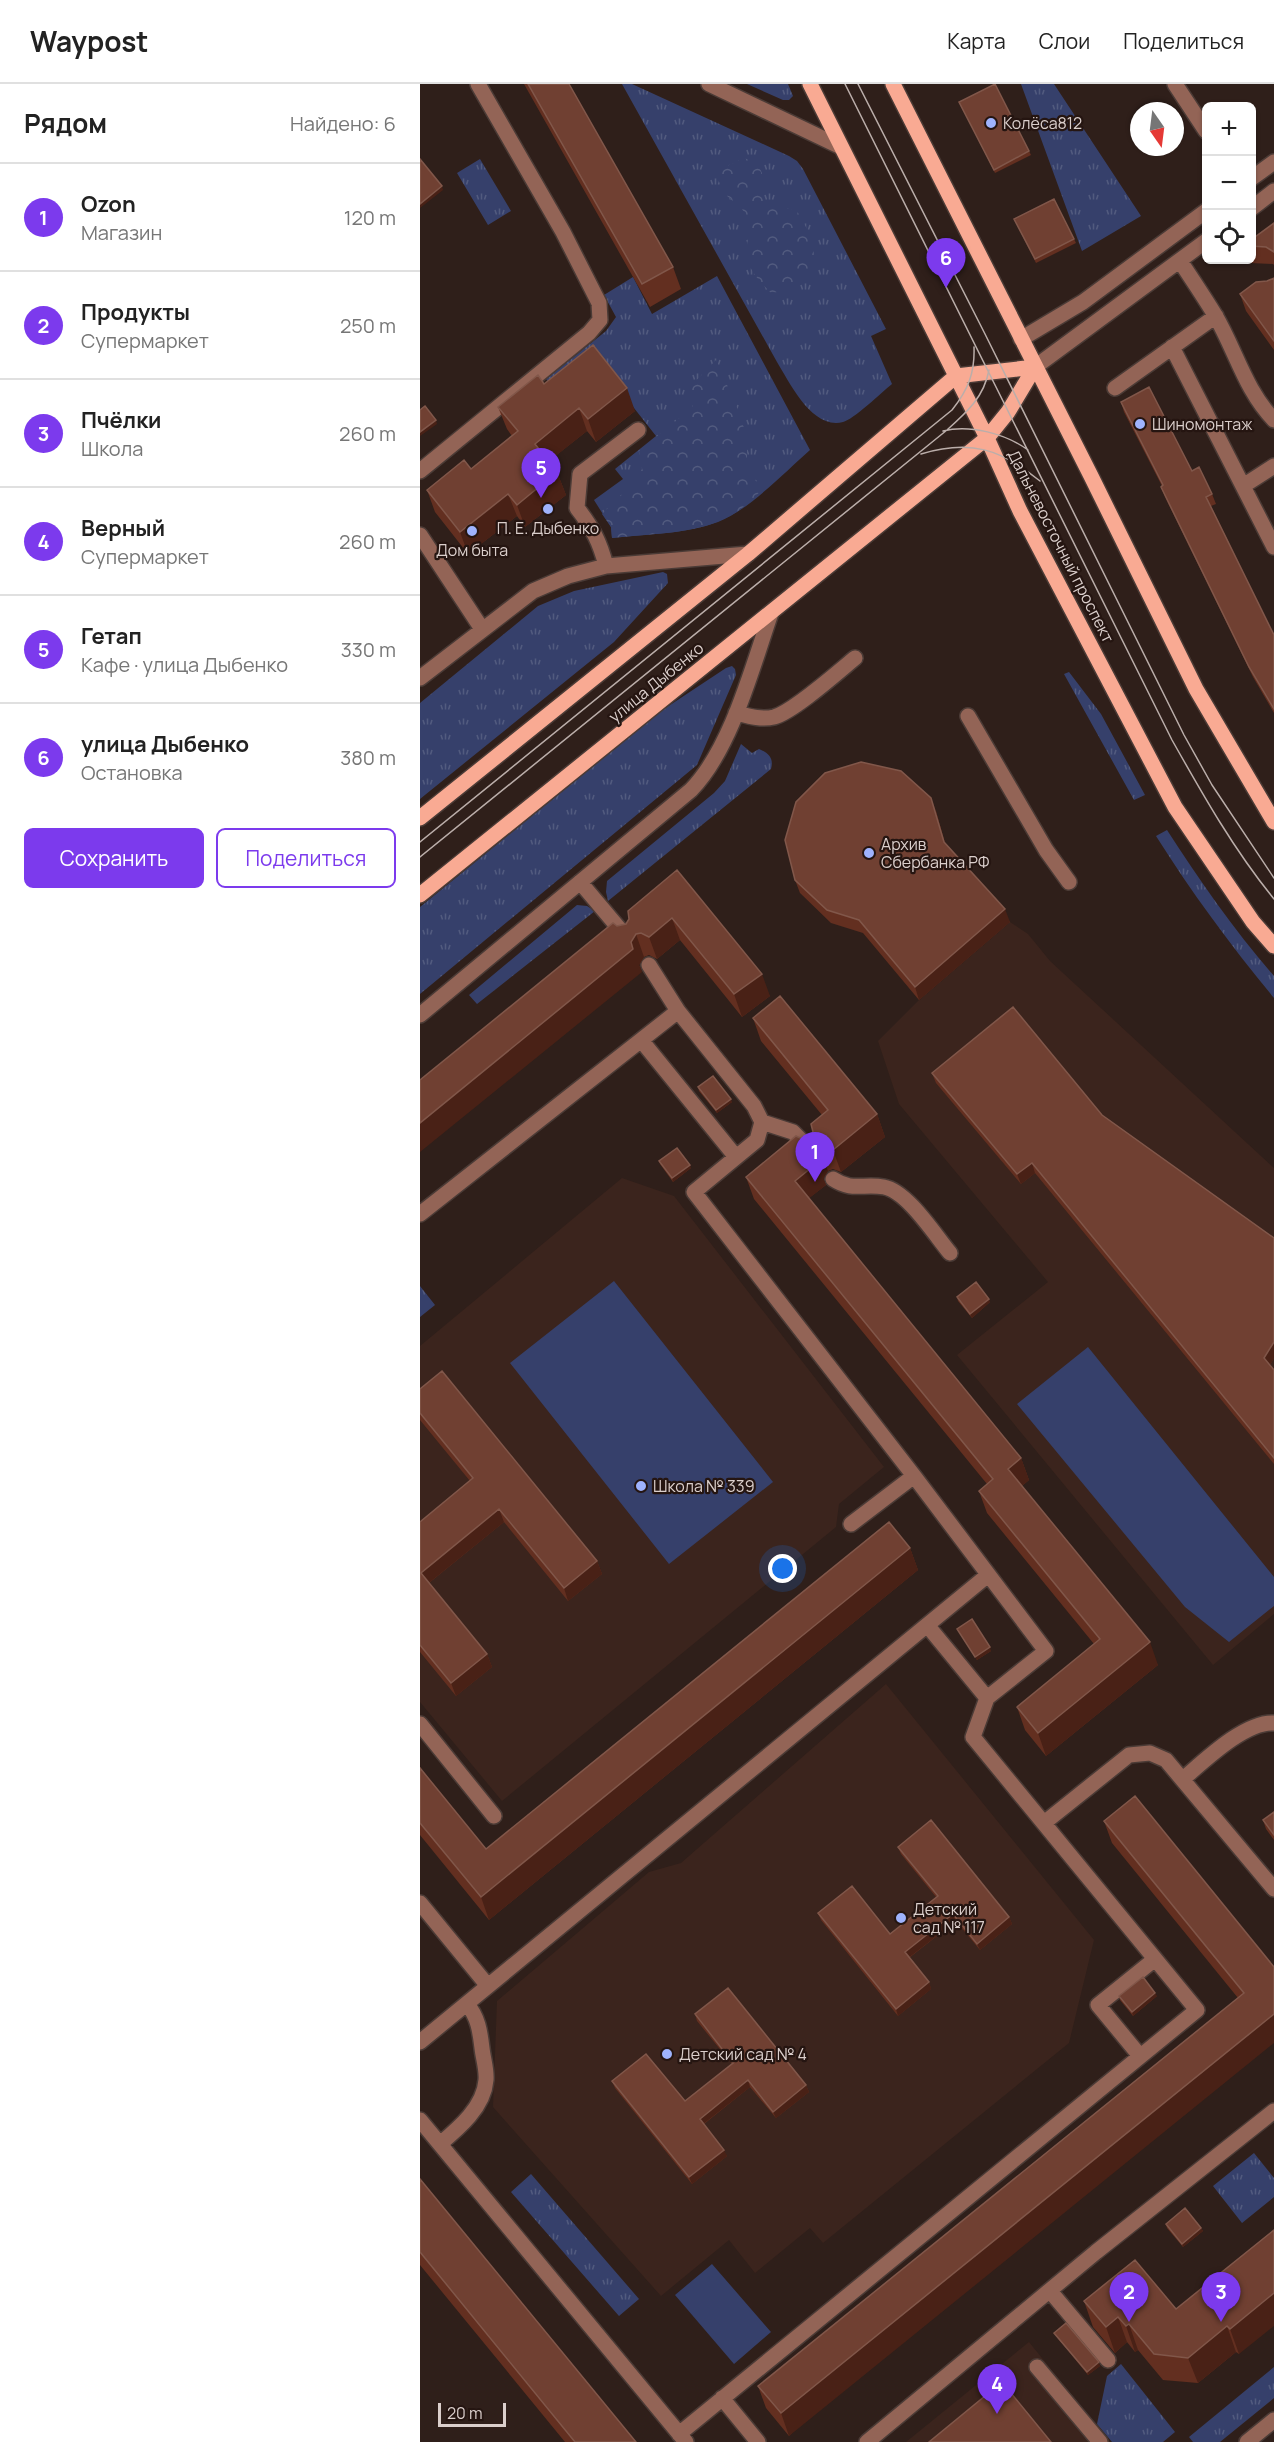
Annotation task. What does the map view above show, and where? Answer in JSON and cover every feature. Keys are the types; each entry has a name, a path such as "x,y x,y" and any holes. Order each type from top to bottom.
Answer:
{"main road":[{"name":"Дальневосточный проспект","path":"810,84 987,438 1020,511 1175,807 1253,922 1274,946"},
{"path":"894,84 1196,689 1274,822"},
{"name":"улица Дыбенко","path":"956,376 1035,367"},
{"name":"улица Дыбенко","path":"420,895 987,438 1008,412 1035,367"},
{"path":"420,818 748,554 956,376"}],"street":[{"path":"420,471 589,333 600,320 599,303 563,232 478,84"},
{"path":"709,84 841,147"},
{"path":"1175,84 1202,125"},
{"path":"1256,175 1274,162"},
{"path":"1256,204 1274,191"},
{"path":"1021,339 1083,302 1202,214"},
{"name":"улица Дыбенко","path":"1035,367 1202,244"},
{"path":"1180,261 1216,316 1249,387 1274,420"},
{"path":"1115,388 1216,316"},
{"path":"1172,347 1274,547"},
{"path":"606,566 594,529 577,508 580,474 638,429"},
{"path":"1243,486 1274,466"},
{"path":"420,535 482,629"},
{"path":"420,678 533,591 568,576 606,566 748,554"},
{"path":"420,1015 703,778 736,713 771,613"},
{"path":"736,713 756,718 773,717 788,709 855,658"},
{"path":"968,716 1046,849 1069,882"},
{"path":"580,882 628,939"},
{"path":"420,2120 682,2438 722,2398 1197,2010 973,1737 987,1698 1046,1651 694,1192 756,1140 762,1122 754,1106 678,1011 649,965"},
{"path":"420,1214 678,1011"},
{"path":"641,1040 736,1157"},
{"path":"762,1122 793,1132 812,1152"},
{"path":"833,1179 844,1186 885,1187 903,1196 950,1253"},
{"path":"852,1524 914,1476"},
{"path":"420,2042 988,1575"},
{"path":"927,1625 987,1698"},
{"path":"1183,1779 1234,1736 1268,1723 1274,1723"},
{"path":"420,1724 494,1816"},
{"path":"1044,1824 1129,1755 1150,1753 1166,1760 1274,1890"},
{"path":"420,1903 488,1986"},
{"path":"1140,2056 1098,2005 1155,1959"},
{"path":"440,2144 468,2117 478,2103 486,2081 479,2027 474,2013 467,2004"},
{"path":"867,2442 1274,2111"},
{"path":"1050,2291 1108,2360"},
{"path":"1036,2367 1100,2442"},
{"path":"722,2398 758,2442"},
{"path":"1247,2442 1274,2420"}],"shaded area":[{"path":"1010,922 1028,934 1050,961 1274,1168 1274,1614 1213,1665 957,1355 1048,1282 899,1104 878,1041 919,1000"},
{"name":"Школа № 339","path":"622,1178 674,1196 884,1467 839,1504 836,1527 502,1801 420,1702 420,1346"},
{"path":"886,1684 1094,1940 1069,2043 823,2243 810,2228 755,2273 729,2240 661,2296 493,2107 497,2001 649,1872 681,1863"},
{"path":"1029,2342 1110,2442 906,2442"}],"green space":[{"path":"622,84 632,84 789,156 803,169 886,329 871,336 892,384 848,420 832,423 821,419 803,403 795,392"},
{"path":"747,84 788,84 793,96 789,100 783,100"},
{"path":"1021,84 1054,84 1141,216 1082,251"},
{"path":"744,158 757,163 762,173 761,192 769,207 779,206 797,211 812,238 816,273 790,290 771,293 755,275 747,253 750,221 742,209 726,195 717,178 725,167"},
{"path":"480,159 511,211 488,225 457,173"},
{"path":"717,276 810,450 754,500 718,522 680,531 612,538 611,527 594,500 623,479 615,469 656,436 601,366 561,399 546,379 606,331 616,317 604,295 633,277 652,314"},
{"path":"716,360 739,412 747,438 747,468 762,490 738,511 709,525 677,532 612,538 611,527 602,514 634,483 642,469 639,451 693,407 687,390"},
{"path":"663,572 667,574 668,583 614,642 420,799 420,703 538,606 574,591"},
{"path":"732,666 736,675 697,765 420,994 420,907 661,711"},
{"path":"1069,672 1101,714 1145,795 1134,800 1064,674"},
{"path":"741,744 752,753 759,749 766,752 772,762 771,769 608,901 607,881 714,793 725,781"},
{"path":"1167,830 1218,905 1274,976 1274,998 1212,919 1156,836"},
{"path":"577,905 587,906 595,911 477,1004 469,995"},
{"path":"614,1281 773,1482 669,1564 510,1363"},
{"path":"420,1286 435,1305 420,1317"},
{"path":"1088,1347 1274,1577 1274,1606 1229,1642 1185,1607 1017,1404"},
{"path":"1254,2153 1274,2178 1274,2197 1242,2223 1213,2186"},
{"path":"531,2174 639,2299 619,2316 511,2192"},
{"path":"712,2264 771,2332 734,2364 675,2295"},
{"path":"1121,2364 1175,2432 1163,2442 1112,2442 1097,2424 1107,2376"},
{"path":"1274,2367 1274,2398 1220,2442 1193,2442 1189,2437"}],"building":[{"path":"528,84 569,84 673,267 642,284"},
{"name":"Колёса812","path":"995,84 1029,151 994,170 959,102"},
{"path":"420,159 442,186 420,204"},
{"path":"1054,199 1074,239 1035,259 1014,219"},
{"path":"1274,223 1274,252 1266,247 1256,246 1256,236"},
{"path":"1274,278 1274,341 1240,294 1256,282"},
{"path":"593,345 627,388 588,419 579,408 535,444 557,472 517,505 508,494 460,532 427,490 464,460 471,469 518,431 498,407 538,375 544,384"},
{"path":"1149,387 1192,471 1199,467 1212,494 1206,497 1274,635 1274,709 1249,667 1121,402"},
{"path":"425,406 436,420 420,432 420,410"},
{"name":"Архив Сбербанка РФ","path":"861,762 901,771 931,798 944,842 1005,909 915,987 859,920 827,910 795,880 785,840 796,802 825,773"},
{"path":"677,870 762,974 734,994 672,918 649,937 641,933 636,934 631,942 633,949 420,1123 420,1080 613,923 617,926 626,924 629,919 628,911"},
{"path":"780,996 877,1114 833,1150 825,1147 819,1149 815,1156 817,1163 795,1181 1021,1458 1008,1469 1150,1642 1038,1733 1017,1707 1100,1639 979,1491 993,1479 746,1177 796,1136 802,1139 810,1137 813,1132 811,1124 828,1110 753,1018"},
{"path":"1013,1007 1102,1115 1274,1238 1274,1342 1264,1358 1274,1370 1274,1458 1032,1163 1017,1174 932,1073"},
{"path":"713,1076 731,1099 716,1110 698,1087"},
{"path":"677,1148 690,1165 672,1178 659,1161"},
{"path":"976,1282 989,1299 970,1314 957,1297"},
{"path":"442,1371 597,1561 564,1588 499,1509 421,1573 487,1654 451,1683 420,1645 420,1522 473,1478 420,1413 420,1389"},
{"path":"889,1522 910,1548 481,1897 420,1823 420,1768 486,1849"},
{"path":"972,1619 990,1647 975,1657 957,1629"},
{"path":"1135,1796 1274,1967 1274,2014 781,2413 758,2386 1244,1993 1104,1821"},
{"path":"1274,1812 1274,1835 1263,1820"},
{"path":"931,1820 1009,1917 977,1944 953,1914 905,1952 929,1982 896,2009 818,1913 852,1886 890,1934 938,1896 898,1847"},
{"path":"1143,1977 1155,1993 1132,2012 1119,1996"},
{"path":"728,1988 806,2085 773,2112 748,2080 700,2119 724,2150 689,2177 612,2081 646,2054 685,2101 733,2063 695,2014"},
{"path":"420,2179 636,2442 575,2442 420,2252"},
{"path":"1185,2208 1201,2228 1182,2244 1166,2224"},
{"path":"1274,2230 1274,2293 1230,2329 1227,2326 1188,2358 1154,2354 1129,2324 1126,2326 1118,2317 1106,2327 1084,2301 1135,2260 1176,2309"},
{"path":"1066,2323 1099,2362 1087,2372 1054,2333"},
{"path":"1002,2382 1051,2442 929,2442"}],"tram line":[{"path":"845,84 1172,740 1232,842 1274,899"},
{"path":"858,84 1184,735 1212,785 1274,878"},
{"path":"420,842 952,410 969,381 974,347"},
{"path":"420,857 947,430 979,396 989,370"},
{"path":"943,431 965,429 987,432 1009,439 1028,450"},
{"path":"921,454 955,447 984,450 1012,461 1040,481"}],"place":[{"name":"Колёса812","path":"991,123"},
{"name":"улица Дыбенко","path":"946,288"},
{"name":"Шиномонтаж","path":"1140,424"},
{"name":"Гетап","path":"541,498"},
{"name":"П. Е. Дыбенко","path":"548,509"},
{"name":"Дом быта","path":"472,531"},
{"name":"Архив Сбербанка РФ","path":"869,853"},
{"name":"Ozon","path":"815,1182"},
{"name":"Школа № 339","path":"641,1486"},
{"name":"Детский сад № 117","path":"901,1918"},
{"name":"Детский сад № 4","path":"667,2054"},
{"name":"Продукты","path":"1129,2322"},
{"name":"Пчёлки","path":"1221,2322"},
{"name":"Верный","path":"997,2414"}]}
